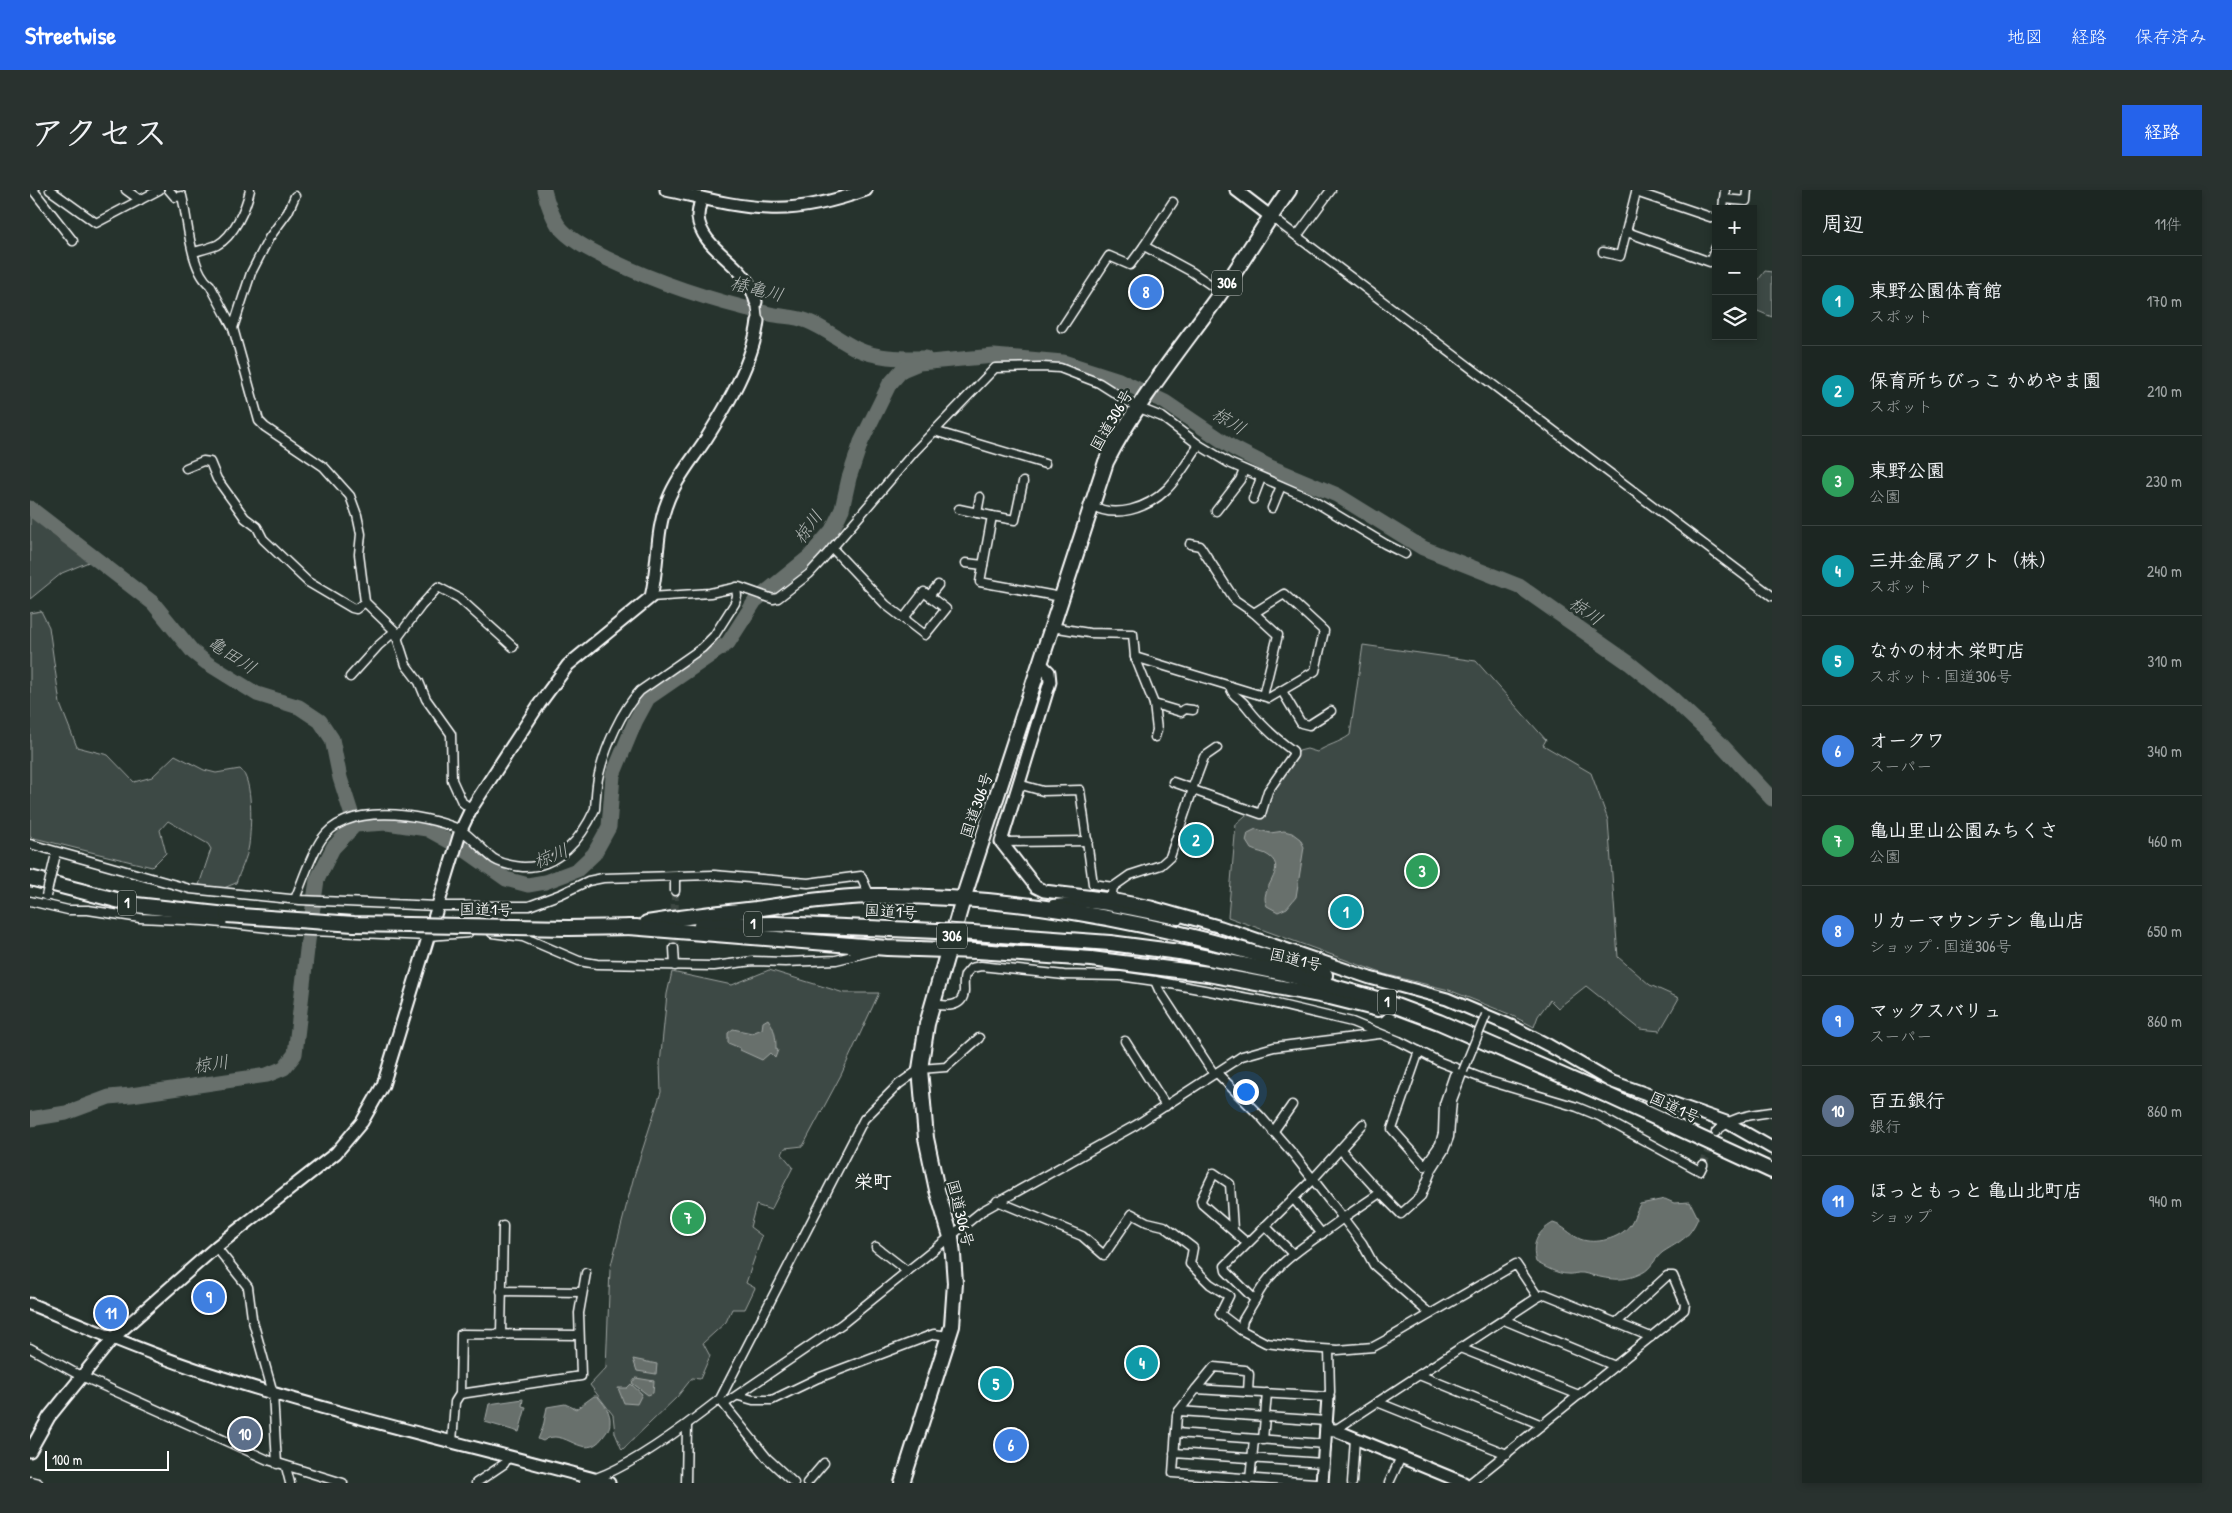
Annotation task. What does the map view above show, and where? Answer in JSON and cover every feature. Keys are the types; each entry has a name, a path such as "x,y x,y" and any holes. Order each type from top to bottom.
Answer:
{"highway":[{"name":"国道306号","path":"902,1483 954,1311 955,1283 951,1237 937,1190 926,1138 920,1069 932,1004 963,899 1106,462 1137,407 1221,292 1289,190"},
{"name":"国道1号","path":"30,878 136,905 227,915 354,924 568,928 776,924 973,933 1110,943 1179,952 1283,974 1377,999 1438,1022 1609,1096 1772,1172"},
{"path":"629,927 664,920 838,898 870,896 963,899 1036,906 1137,923 1234,947 1345,982 1377,999"},
{"path":"629,927 887,948 1091,959 1208,974 1330,997 1405,1017 1438,1022"}],"street":[{"path":"34,190 73,240"},
{"path":"50,190 96,223 159,190"},
{"path":"126,190 140,200"},
{"path":"170,190 175,197 182,196 195,262 210,285 233,328 259,421 324,467 350,496 361,534 359,554 364,602 396,634 406,665 419,682 426,699 451,734 452,780 462,802 471,809"},
{"path":"194,252 217,245 225,239 243,211 250,190"},
{"path":"666,190 742,206 769,208 798,207 826,202 866,190"},
{"path":"1236,190 1772,596"},
{"path":"1296,236 1331,190"},
{"path":"1723,205 1725,190"},
{"path":"1724,199 1746,201 1747,190"},
{"path":"1603,252 1620,256 1637,191 1712,218"},
{"path":"233,328 250,273 269,238 288,212 295,196"},
{"path":"651,597 659,530 666,504 684,471 727,404 754,342 758,321 756,302 751,288 741,272 711,244 703,233 698,216 701,198"},
{"path":"1062,328 1110,256 1130,265 1173,202"},
{"path":"1627,232 1710,262 1715,250"},
{"path":"1144,246 1192,272 1221,292"},
{"path":"30,1450 49,1417 113,1338 216,1247 332,1157 362,1122 383,1085 437,906 462,830 471,809 540,703 568,665 651,597 710,593 740,588 773,599 788,592 809,574 934,431 995,368 1060,368 1099,383 1137,407 1162,417 1199,445 1244,470 1316,502 1405,554"},
{"path":"934,431 1045,464"},
{"path":"1091,504 1099,509 1118,511 1138,507 1152,501 1170,486 1199,445"},
{"path":"186,468 202,461 210,462 217,479 245,518 257,527 263,539 301,576 352,608 356,609 364,602"},
{"path":"1216,511 1240,480 1244,470"},
{"path":"1253,500 1262,478"},
{"path":"959,509 1015,520 1022,482"},
{"path":"1272,508 1281,486"},
{"path":"977,513 980,498"},
{"path":"992,516 980,582 1061,597"},
{"path":"1190,544 1200,546 1235,600 1278,634 1263,696"},
{"path":"832,548 886,605 925,635 946,609 924,592 904,618"},
{"path":"966,563 983,566"},
{"path":"929,596 938,585"},
{"path":"350,677 378,646 396,634 438,587 459,598 513,647"},
{"path":"298,899 321,840 337,824 359,816 382,814 414,818 462,830 500,863 530,867 543,864 559,856 576,841 595,809 601,768 615,733 633,699 640,690 702,648 714,636 735,603 740,588"},
{"path":"1135,657 1269,698 1315,671 1324,631 1284,594 1254,614"},
{"path":"1052,627 1089,633 1133,634 1135,657 1154,704 1157,730 1155,737"},
{"path":"1001,842 1050,682 1049,672 1041,664"},
{"path":"1173,782 1261,814 1268,791 1293,755 1292,751 1266,730 1247,706 1232,694 1230,686"},
{"path":"1282,691 1301,723 1309,725 1331,711"},
{"path":"1154,704 1181,712 1185,709 1194,710"},
{"path":"1018,784 1043,791 1080,790 1093,884 1113,887 1130,875 1161,865 1170,858 1204,757 1217,748"},
{"path":"1001,842 1088,841"},
{"path":"1001,842 1036,887 1044,891 1111,899 1151,907 1220,927 1370,978 1447,999 1486,1015 1548,1045 1610,1082 1726,1122 1772,1148"},
{"path":"30,844 56,855 190,889 322,901 437,906 529,906 588,881 603,878 714,875 808,884 861,876 870,896"},
{"path":"43,905 56,855"},
{"path":"675,877 675,891"},
{"path":"1111,899 1113,887"},
{"path":"30,901 68,910 88,910 140,918 296,930 428,936 463,932 509,934 523,937 579,961 606,965 714,966 752,961 836,960 887,948"},
{"path":"1036,906 1064,903 1094,906 1220,927"},
{"path":"674,948 675,966"},
{"path":"932,1004 950,1007 958,1003 964,991 965,975 971,968 980,966 1064,975 1120,976 1264,1000 1352,1022 1463,1071 1490,1081 1577,1106 1700,1171 1703,1165"},
{"path":"1155,981 1158,990 1215,1073 1261,1117 1313,1179 1362,1243 1374,1265 1430,1314"},
{"path":"1341,1150 1401,1214 1421,1196 1449,1137 1452,1100 1486,1015"},
{"path":"587,1482 607,1474 722,1402 738,1396 842,1324 997,1201 1136,1126 1242,1056 1266,1048 1381,1034"},
{"path":"722,1402 864,1119 899,1084 920,1069 946,1067 979,1038"},
{"path":"1125,1041 1166,1106"},
{"path":"1419,1051 1392,1129 1425,1166 1440,1144 1443,1133 1444,1104 1454,1075"},
{"path":"1272,1132 1292,1105"},
{"path":"1716,1132 1726,1122 1737,1117 1772,1112"},
{"path":"1255,1300 1226,1271 1225,1266 1313,1179 1363,1124"},
{"path":"1233,1229 1230,1184 1214,1174 1200,1200 1202,1204 1247,1243"},
{"path":"1242,1330 1243,1320 1262,1285 1292,1253 1380,1192"},
{"path":"1293,1198 1322,1234"},
{"path":"997,1201 1082,1236 1104,1255 1132,1214 1148,1222 1164,1226 1193,1248 1190,1264 1210,1284 1229,1296 1220,1314 1242,1330 1266,1343 1329,1350 1373,1347 1516,1264 1538,1297"},
{"path":"501,1335 502,1226"},
{"path":"1265,1226 1292,1253"},
{"path":"216,1247 248,1287 252,1318 273,1393 277,1464"},
{"path":"876,1247 907,1271"},
{"path":"460,1394 581,1376 579,1313 586,1273"},
{"path":"1470,1483 1684,1310 1685,1304 1673,1276 1667,1276 1616,1323"},
{"path":"501,1291 582,1292"},
{"path":"1329,1427 1377,1402 1538,1297 1546,1294 1651,1337"},
{"path":"30,1304 113,1338 213,1375 508,1457 587,1482 609,1483"},
{"path":"1504,1320 1615,1366"},
{"path":"452,1442 455,1402 460,1394 461,1334 579,1335"},
{"path":"738,1396 753,1400 772,1400 818,1378 934,1334 948,1336"},
{"path":"30,1348 82,1377 277,1464 343,1483"},
{"path":"1460,1348 1579,1395"},
{"path":"1322,1483 1325,1444 1329,1427 1329,1350"},
{"path":"1248,1392 1249,1374 1245,1370 1214,1368 1177,1414 1173,1473 1249,1480 1314,1483"},
{"path":"1419,1375 1542,1425"},
{"path":"1196,1389 1328,1397"},
{"path":"1264,1440 1267,1393"},
{"path":"722,1402 767,1458 794,1483"},
{"path":"1377,1402 1507,1454"},
{"path":"1179,1411 1265,1417 1329,1427 1464,1483"},
{"path":"686,1483 687,1425"},
{"path":"1176,1434 1325,1444"},
{"path":"1352,1483 1355,1438"},
{"path":"1249,1480 1254,1440"},
{"path":"1174,1454 1323,1463"},
{"path":"476,1483 504,1464 508,1457"},
{"path":"1389,1483 1401,1457"},
{"path":"807,1483 824,1463"},
{"path":"286,1466 290,1483"},
{"path":"30,1481 38,1483"}],"shaded area":[{"path":"1765,271 1772,272 1772,317 1757,311 1757,282"},
{"path":"30,512 91,561 62,573 30,599"},
{"path":"41,611 49,627 60,704 77,747 108,755 134,782 152,777 175,755 204,770 216,773 240,769 248,783 251,816 247,855 236,883 219,890 199,885 211,849 208,844 168,821 160,830 166,853 152,867 30,837 30,613"},
{"path":"1363,645 1476,661 1546,740 1543,745 1591,773 1608,820 1618,957 1650,985 1679,998 1660,1031 1640,1029 1586,986 1558,1008 1550,1000 1538,1016 1534,1027 1509,1014 1449,990 1384,974 1228,917 1236,824 1246,815 1259,809 1299,751 1307,749 1317,752 1350,735"},
{"path":"1256,829 1270,833 1284,831 1292,833 1300,839 1304,847 1296,897 1287,908 1278,912 1267,906 1265,900 1275,873 1274,861 1269,856 1251,849 1246,841 1248,833"},
{"path":"769,970 844,993 879,993 841,1075 803,1146 785,1148 782,1154 793,1167 771,1210 756,1205 750,1227 762,1236 746,1283 755,1288 745,1309 732,1309 726,1322 703,1343 710,1356 700,1379 692,1378 677,1397 622,1450 615,1433 613,1415 590,1385 606,1368 610,1269 634,1176 661,1092 660,1064 667,994 672,972 732,985"},
{"path":"768,1019 774,1030 776,1049 778,1050 775,1058 770,1053 762,1060 728,1043 728,1033 733,1029 752,1033 762,1029 763,1022"},
{"path":"1665,1199 1674,1203 1690,1202 1698,1218 1687,1235 1663,1252 1642,1273 1627,1278 1612,1279 1583,1273 1560,1273 1536,1262 1534,1250 1537,1239 1543,1230 1553,1223 1586,1241 1607,1240 1626,1230 1640,1204"},
{"path":"633,1359 657,1364 656,1374 637,1371"},
{"path":"636,1378 654,1381 653,1393 648,1395 632,1383"},
{"path":"631,1384 642,1394 637,1404 624,1403 618,1388 627,1388"},
{"path":"594,1396 597,1396 604,1405 610,1419 608,1430 596,1444 588,1447 581,1446 559,1437 551,1437 543,1441 538,1439 543,1427 547,1407 565,1404 576,1409"},
{"path":"523,1399 522,1406 526,1407 519,1432 485,1422 489,1404"}],"waterway":[{"name":"椿亀川","path":"544,190 553,217 563,231 588,249 628,268 707,298 770,314 802,319 820,327 851,346 874,355 925,358"},
{"name":"椋川","path":"30,1119 66,1113 109,1097 267,1075 284,1068 295,1054 317,880 333,848 355,825 387,823 427,829 465,850 506,879 528,885 545,882 577,870 594,854 609,827 613,775 635,722 648,698 728,643 755,601 809,557 832,530 842,509 849,478 861,442 889,385 902,370 919,363 994,356 1063,362 1119,380 1165,402 1233,448 1270,467 1337,495 1423,548 1519,586 1629,663 1672,698 1721,744 1772,799"},
{"name":"亀田川","path":"30,508 153,603 193,652 207,663 257,694 299,707 320,721 332,739 340,778 355,825"}],"tunnel":[{"path":"674,948 675,891"},
{"path":"1703,1165 1712,1141"}],"place":[{"name":"リカーマウンテン 亀山店","path":"1146,292"},
{"name":"保育所ちびっこ かめやま園","path":"1196,840"},
{"name":"東野公園","path":"1422,871"},
{"name":"東野公園体育館","path":"1346,912"},
{"name":"亀山里山公園みちくさ","path":"688,1218"},
{"name":"マックスバリュ","path":"209,1297"},
{"name":"ほっともっと 亀山北町店","path":"111,1313"},
{"name":"三井金属アクト（株）","path":"1142,1363"},
{"name":"なかの材木 栄町店","path":"996,1384"},
{"name":"百五銀行","path":"245,1434"},
{"name":"オークワ","path":"1011,1445"}],"district":[{"name":"栄町","path":"873,1181"}]}
